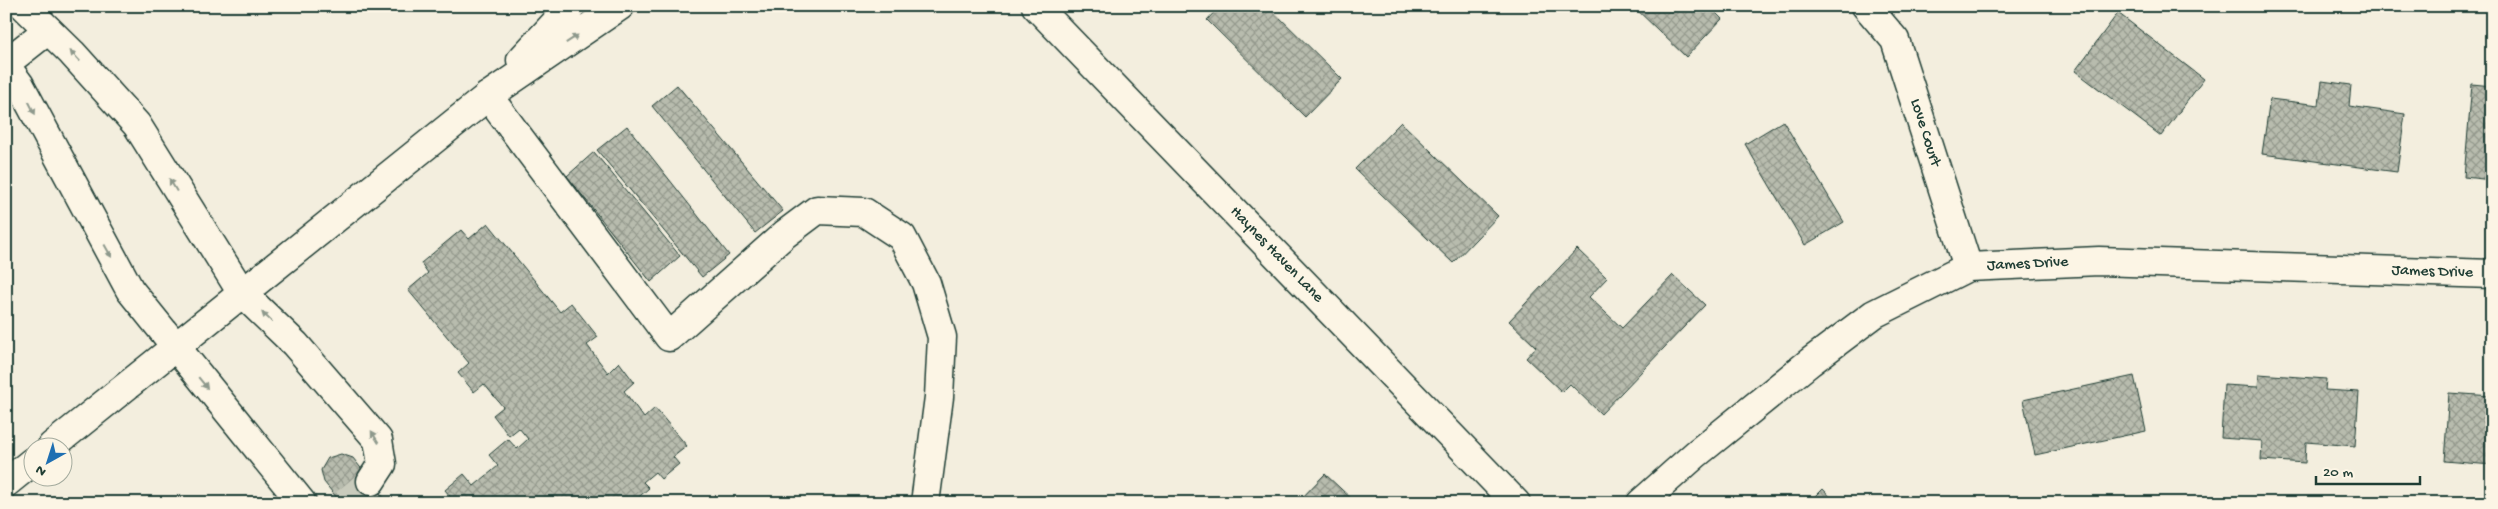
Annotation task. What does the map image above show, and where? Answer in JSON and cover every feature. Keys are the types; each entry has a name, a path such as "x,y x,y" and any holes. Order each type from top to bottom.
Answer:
{"street":[{"path":"24,6 137,125 242,294 296,344 378,440 382,464 370,481"},
{"path":"488,96 571,6"},
{"path":"64,436 488,96 620,6"},
{"name":"Haynes Haven Lane","path":"1036,6 1516,503"},
{"name":"Love Court","path":"1866,6 1895,40 1968,267"},
{"path":"48,30 6,65 20,85 130,290 174,348 302,503"},
{"path":"488,96 669,337 785,234 817,210 864,212 902,238 926,283 942,337 939,397 925,503"},
{"name":"James Drive","path":"1641,503 1802,368 1874,314 1968,267 2099,261 2492,274"},
{"path":"14,503 6,484 22,470"}],"building":[{"path":"1220,6 1268,6 1342,79 1305,117 1207,20"},
{"path":"1633,6 1709,6 1722,19 1686,57"},
{"path":"2118,13 2204,79 2161,136 2075,71"},
{"path":"2322,81 2351,85 2349,106 2405,114 2397,172 2262,154 2270,99 2319,105"},
{"path":"2472,84 2492,86 2492,180 2464,177"},
{"path":"677,85 783,211 755,233 652,106"},
{"path":"1783,121 1844,222 1805,245 1745,144"},
{"path":"1401,122 1498,216 1453,263 1355,169"},
{"path":"627,126 729,255 702,277 597,150"},
{"path":"594,152 680,256 651,282 567,176"},
{"path":"488,223 560,312 571,303 598,337 587,345 608,373 619,362 634,382 624,391 644,418 655,408 687,446 673,457 679,464 661,479 655,472 643,482 649,488 632,503 452,503 454,501 445,490 464,474 474,486 498,466 489,455 508,439 517,449 528,439 519,428 509,436 493,415 503,407 484,384 474,392 458,373 469,363 408,290 428,273 421,263 461,230 469,239"},
{"path":"1577,249 1607,278 1589,297 1622,328 1673,275 1705,305 1601,414 1570,384 1562,392 1526,358 1536,347 1509,321"},
{"path":"2259,374 2326,379 2325,390 2359,392 2355,446 2306,442 2305,463 2261,460 2262,441 2221,438 2224,385 2258,387"},
{"path":"2134,376 2146,431 2035,455 2023,400"},
{"path":"2449,393 2492,396 2492,465 2444,461"},
{"path":"341,454 353,458 388,503 341,503 324,482 321,470 328,458"},
{"path":"1325,474 1356,503 1297,503"},
{"path":"1823,489 1836,503 1809,503"}],"tunnel":[{"path":"345,503 371,481"}]}
